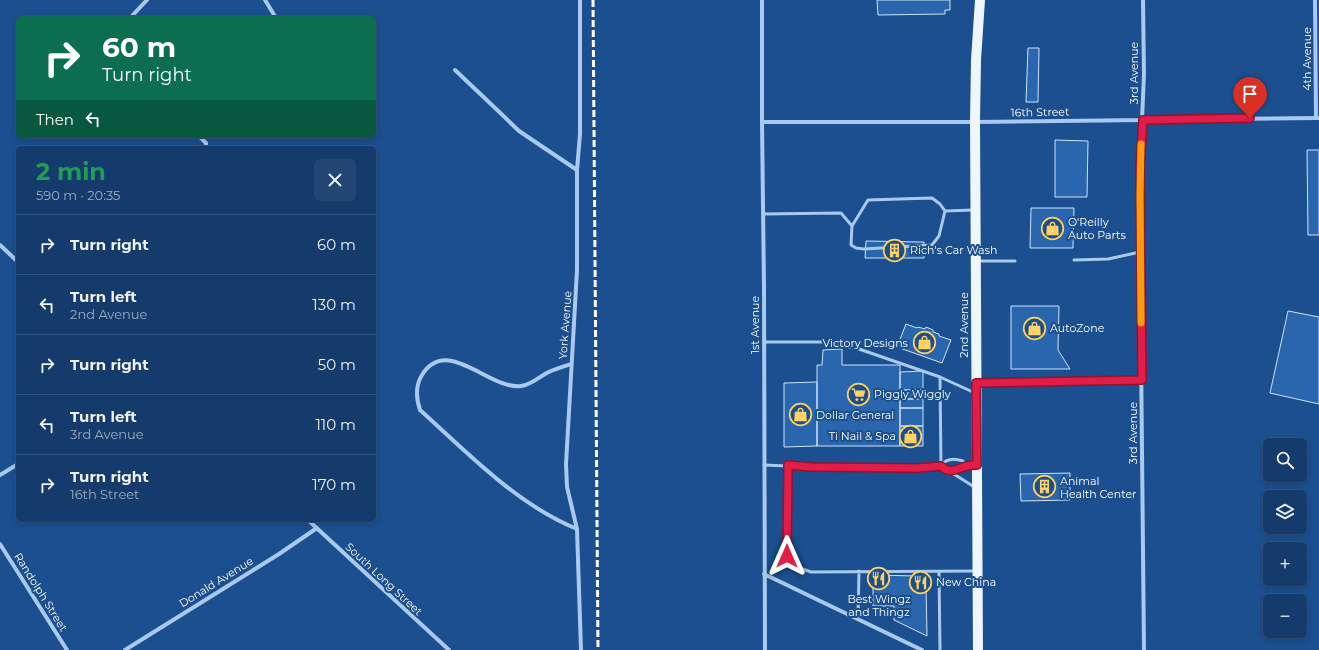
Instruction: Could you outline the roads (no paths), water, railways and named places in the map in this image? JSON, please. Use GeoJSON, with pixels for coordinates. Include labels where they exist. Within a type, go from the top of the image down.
{"type":"FeatureCollection","features":[{"type":"Feature","properties":{"kind":"main road","name":"2nd Avenue"},"geometry":{"type":"LineString","coordinates":[[978,650],[975,122],[976,60],[980,0]]}},
{"type":"Feature","properties":{"kind":"street"},"geometry":{"type":"LineString","coordinates":[[132,16],[147,0]]}},
{"type":"Feature","properties":{"kind":"street"},"geometry":{"type":"LineString","coordinates":[[265,0],[275,16]]}},
{"type":"Feature","properties":{"kind":"street","name":"York Avenue"},"geometry":{"type":"LineString","coordinates":[[580,0],[580,134],[577,170],[577,270],[566,464],[567,487],[577,529],[581,650]]}},
{"type":"Feature","properties":{"kind":"street","name":"1st Avenue"},"geometry":{"type":"LineString","coordinates":[[762,0],[765,650]]}},
{"type":"Feature","properties":{"kind":"street","name":"3rd Avenue"},"geometry":{"type":"LineString","coordinates":[[1143,0],[1143,120],[1140,166],[1140,252],[1144,650]]}},
{"type":"Feature","properties":{"kind":"street","name":"4th Avenue"},"geometry":{"type":"LineString","coordinates":[[1315,0],[1318,118]]}},
{"type":"Feature","properties":{"kind":"street"},"geometry":{"type":"LineString","coordinates":[[454,70],[494,106],[519,132],[577,170]]}},
{"type":"Feature","properties":{"kind":"street","name":"16th Street"},"geometry":{"type":"LineString","coordinates":[[762,122],[975,122],[1318,118]]}},
{"type":"Feature","properties":{"kind":"street"},"geometry":{"type":"LineString","coordinates":[[201,138],[206,143],[206,146]]}},
{"type":"Feature","properties":{"kind":"street"},"geometry":{"type":"LineString","coordinates":[[0,245],[16,260]]}},
{"type":"Feature","properties":{"kind":"street"},"geometry":{"type":"LineString","coordinates":[[571,364],[546,373],[536,380],[521,386],[505,384],[456,362],[444,360],[434,363],[425,370],[419,379],[416,400],[420,410],[500,481],[531,505],[559,522],[577,529]]}},
{"type":"Feature","properties":{"kind":"street"},"geometry":{"type":"LineString","coordinates":[[0,475],[16,465]]}},
{"type":"Feature","properties":{"kind":"street","name":"South Long Street"},"geometry":{"type":"LineString","coordinates":[[310,522],[449,650]]}},
{"type":"Feature","properties":{"kind":"street","name":"Donald Avenue"},"geometry":{"type":"LineString","coordinates":[[125,650],[279,554],[317,528]]}},
{"type":"Feature","properties":{"kind":"street","name":"Randolph Street"},"geometry":{"type":"LineString","coordinates":[[0,544],[67,650]]}},
{"type":"Feature","properties":{"kind":"street"},"geometry":{"type":"LineString","coordinates":[[764,574],[922,650]]}},
{"type":"Feature","properties":{"kind":"lane"},"geometry":{"type":"LineString","coordinates":[[932,198],[940,204],[945,211],[939,236],[932,245],[856,248],[851,245],[852,226],[868,200],[932,198]]}},
{"type":"Feature","properties":{"kind":"lane"},"geometry":{"type":"LineString","coordinates":[[945,211],[975,210]]}},
{"type":"Feature","properties":{"kind":"lane"},"geometry":{"type":"LineString","coordinates":[[763,214],[841,213],[852,226]]}},
{"type":"Feature","properties":{"kind":"lane"},"geometry":{"type":"LineString","coordinates":[[1074,260],[1108,259],[1140,252]]}},
{"type":"Feature","properties":{"kind":"lane"},"geometry":{"type":"LineString","coordinates":[[976,261],[1015,261]]}},
{"type":"Feature","properties":{"kind":"lane"},"geometry":{"type":"LineString","coordinates":[[764,342],[825,342],[859,349],[940,377],[977,393]]}},
{"type":"Feature","properties":{"kind":"lane"},"geometry":{"type":"LineString","coordinates":[[940,377],[941,466]]}},
{"type":"Feature","properties":{"kind":"lane"},"geometry":{"type":"LineString","coordinates":[[976,383],[1142,380]]}},
{"type":"Feature","properties":{"kind":"lane"},"geometry":{"type":"LineString","coordinates":[[941,466],[947,460],[963,461],[965,466]]}},
{"type":"Feature","properties":{"kind":"lane"},"geometry":{"type":"LineString","coordinates":[[764,465],[918,468],[941,466],[976,489]]}},
{"type":"Feature","properties":{"kind":"lane"},"geometry":{"type":"LineString","coordinates":[[788,465],[787,556],[789,564],[811,572],[978,571]]}},
{"type":"Feature","properties":{"kind":"lane"},"geometry":{"type":"LineString","coordinates":[[948,470],[959,470],[965,466],[977,465]]}},
{"type":"Feature","properties":{"kind":"lane"},"geometry":{"type":"LineString","coordinates":[[858,619],[859,571]]}},
{"type":"Feature","properties":{"kind":"lane"},"geometry":{"type":"LineString","coordinates":[[939,572],[940,650]]}},
{"type":"Feature","properties":{"kind":"railway"},"geometry":{"type":"LineString","coordinates":[[593,0],[598,650]]}},
{"type":"Feature","properties":{"kind":"place","name":"O'Reilly Auto Parts"},"geometry":{"type":"Point","coordinates":[1052,228]}},
{"type":"Feature","properties":{"kind":"place","name":"Rich's Car Wash"},"geometry":{"type":"Point","coordinates":[895,250]}},
{"type":"Feature","properties":{"kind":"place","name":"AutoZone"},"geometry":{"type":"Point","coordinates":[1035,328]}},
{"type":"Feature","properties":{"kind":"place","name":"Victory Designs"},"geometry":{"type":"Point","coordinates":[924,343]}},
{"type":"Feature","properties":{"kind":"place","name":"Piggly Wiggly"},"geometry":{"type":"Point","coordinates":[858,394]}},
{"type":"Feature","properties":{"kind":"place","name":"Dollar General"},"geometry":{"type":"Point","coordinates":[800,415]}},
{"type":"Feature","properties":{"kind":"place","name":"Ti Nail & Spa"},"geometry":{"type":"Point","coordinates":[911,436]}},
{"type":"Feature","properties":{"kind":"place","name":"Animal Health Center"},"geometry":{"type":"Point","coordinates":[1045,487]}},
{"type":"Feature","properties":{"kind":"place","name":"Best Wingz and Thingz"},"geometry":{"type":"Point","coordinates":[879,579]}},
{"type":"Feature","properties":{"kind":"place","name":"New China"},"geometry":{"type":"Point","coordinates":[920,582]}}]}
